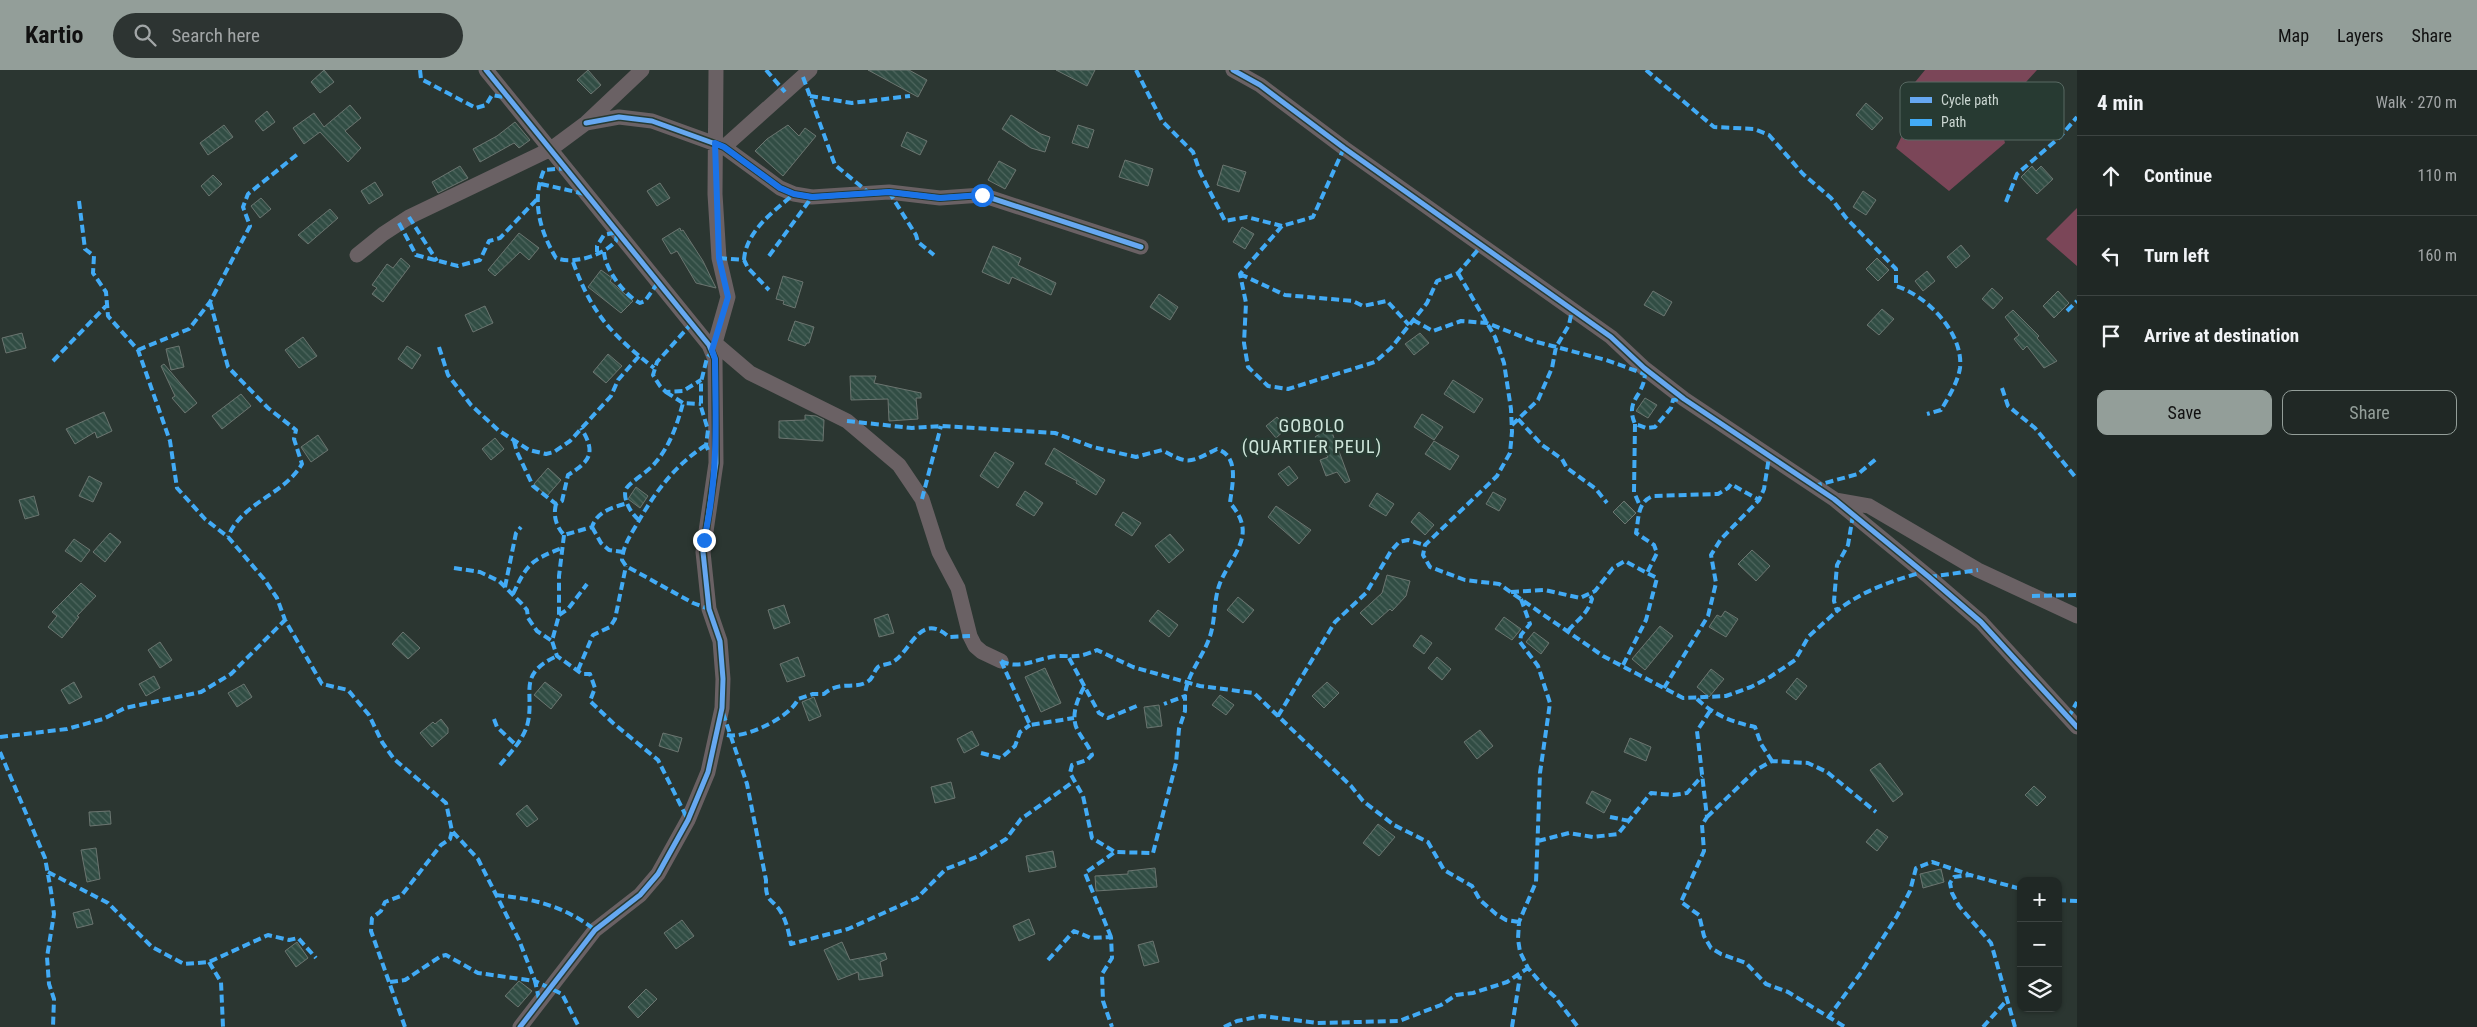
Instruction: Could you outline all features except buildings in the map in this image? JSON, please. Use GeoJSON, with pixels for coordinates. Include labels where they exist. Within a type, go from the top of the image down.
{"type":"FeatureCollection","features":[{"type":"Feature","properties":{"kind":"street"},"geometry":{"type":"LineString","coordinates":[[486,70],[714,347],[750,373],[847,421],[899,465],[922,499],[939,552],[958,588],[970,636],[975,646],[982,652],[1001,661]]}},
{"type":"Feature","properties":{"kind":"street"},"geometry":{"type":"LineString","coordinates":[[358,255],[383,234],[409,217],[551,148],[586,123],[642,70]]}},
{"type":"Feature","properties":{"kind":"street"},"geometry":{"type":"LineString","coordinates":[[520,1027],[594,930],[640,895],[658,874],[688,820],[708,772],[722,708],[723,679],[720,641],[708,609],[703,563],[704,540],[711,510],[716,463],[714,347],[728,297],[719,258],[720,145],[716,70]]}},
{"type":"Feature","properties":{"kind":"street"},"geometry":{"type":"LineString","coordinates":[[720,145],[810,70]]}},
{"type":"Feature","properties":{"kind":"street"},"geometry":{"type":"LineString","coordinates":[[1232,70],[1260,85],[1344,148],[1611,337],[1644,368],[1684,399],[1834,500],[1975,616],[2077,727]]}},
{"type":"Feature","properties":{"kind":"street"},"geometry":{"type":"LineString","coordinates":[[586,123],[619,117],[652,121],[720,145],[780,188],[794,194],[812,197],[889,192],[940,198],[982,195],[1141,246]]}},
{"type":"Feature","properties":{"kind":"street"},"geometry":{"type":"LineString","coordinates":[[1834,500],[1869,506],[1978,570],[2077,616]]}},
{"type":"Feature","properties":{"kind":"shaded area"},"geometry":{"type":"Polygon","coordinates":[[[1925,70],[2037,70],[2026,82],[1915,82],[1925,70]]]}},
{"type":"Feature","properties":{"kind":"shaded area"},"geometry":{"type":"Polygon","coordinates":[[[1900,140],[2004,140],[2005,143],[1949,191],[1896,148],[1900,140]]]}},
{"type":"Feature","properties":{"kind":"shaded area"},"geometry":{"type":"Polygon","coordinates":[[[2077,208],[2077,266],[2046,239],[2077,208]]]}},
{"type":"Feature","properties":{"kind":"marked path"},"geometry":{"type":"LineString","coordinates":[[420,70],[421,79],[476,108],[486,105],[492,95],[509,98]]}},
{"type":"Feature","properties":{"kind":"marked path"},"geometry":{"type":"LineString","coordinates":[[766,70],[785,92]]}},
{"type":"Feature","properties":{"kind":"marked path"},"geometry":{"type":"LineString","coordinates":[[1136,70],[1162,121],[1193,152],[1200,172],[1225,221],[1247,217],[1282,226]]}},
{"type":"Feature","properties":{"kind":"marked path"},"geometry":{"type":"LineString","coordinates":[[1646,70],[1714,127],[1754,129],[1769,135],[1803,174],[1831,198],[1847,219],[1896,269],[1896,286],[1919,298],[1941,317],[1956,342],[1960,355],[1960,368],[1955,384],[1941,410],[1927,414]]}},
{"type":"Feature","properties":{"kind":"marked path"},"geometry":{"type":"LineString","coordinates":[[803,77],[835,165],[868,192]]}},
{"type":"Feature","properties":{"kind":"marked path"},"geometry":{"type":"LineString","coordinates":[[810,96],[852,103],[910,96]]}},
{"type":"Feature","properties":{"kind":"marked path"},"geometry":{"type":"LineString","coordinates":[[2064,132],[2077,117]]}},
{"type":"Feature","properties":{"kind":"marked path"},"geometry":{"type":"LineString","coordinates":[[2006,202],[2017,174],[2057,140]]}},
{"type":"Feature","properties":{"kind":"marked path"},"geometry":{"type":"LineString","coordinates":[[1344,148],[1313,217],[1282,226],[1240,274],[1246,303],[1244,343],[1248,367],[1268,386],[1288,389],[1375,362],[1391,348],[1427,303],[1437,281],[1458,273],[1483,244]]}},
{"type":"Feature","properties":{"kind":"marked path"},"geometry":{"type":"LineString","coordinates":[[138,350],[189,329],[210,302],[250,226],[243,207],[248,194],[299,153]]}},
{"type":"Feature","properties":{"kind":"marked path"},"geometry":{"type":"LineString","coordinates":[[567,168],[544,170],[538,193],[539,216],[542,226],[556,258],[563,260],[580,259],[604,251],[616,241],[617,232],[604,235],[597,246],[597,252]]}},
{"type":"Feature","properties":{"kind":"marked path"},"geometry":{"type":"LineString","coordinates":[[541,184],[585,194]]}},
{"type":"Feature","properties":{"kind":"marked path"},"geometry":{"type":"LineString","coordinates":[[889,192],[916,235],[918,242],[934,255]]}},
{"type":"Feature","properties":{"kind":"marked path"},"geometry":{"type":"LineString","coordinates":[[744,260],[746,250],[755,231],[769,215],[794,194]]}},
{"type":"Feature","properties":{"kind":"marked path"},"geometry":{"type":"LineString","coordinates":[[399,223],[416,255],[458,266],[480,260],[489,241],[500,238],[539,197]]}},
{"type":"Feature","properties":{"kind":"marked path"},"geometry":{"type":"LineString","coordinates":[[769,256],[812,197]]}},
{"type":"Feature","properties":{"kind":"marked path"},"geometry":{"type":"LineString","coordinates":[[79,201],[85,249],[94,256],[93,273],[106,292],[108,316],[138,350],[170,441],[177,488],[205,519],[228,537],[264,579],[277,598],[285,620],[322,684],[348,690],[369,715],[382,742],[394,759],[446,803],[452,831],[478,859],[519,940],[535,981],[562,994],[579,1027]]}},
{"type":"Feature","properties":{"kind":"marked path"},"geometry":{"type":"LineString","coordinates":[[409,217],[437,261]]}},
{"type":"Feature","properties":{"kind":"marked path"},"geometry":{"type":"LineString","coordinates":[[604,252],[605,259],[616,281],[640,303],[645,301],[657,284]]}},
{"type":"Feature","properties":{"kind":"marked path"},"geometry":{"type":"LineString","coordinates":[[719,258],[744,260],[748,268],[769,290]]}},
{"type":"Feature","properties":{"kind":"marked path"},"geometry":{"type":"LineString","coordinates":[[573,262],[588,296],[604,322],[654,368]]}},
{"type":"Feature","properties":{"kind":"marked path"},"geometry":{"type":"LineString","coordinates":[[1458,273],[1495,337],[1504,363],[1511,409],[1512,432],[1510,453],[1497,476],[1425,545],[1423,555],[1430,567],[1465,580],[1499,584],[1603,656],[1683,698],[1726,696],[1751,687],[1770,677],[1795,660],[1809,636],[1837,611]]}},
{"type":"Feature","properties":{"kind":"marked path"},"geometry":{"type":"LineString","coordinates":[[1240,274],[1285,295],[1353,301],[1363,306],[1387,301],[1409,325]]}},
{"type":"Feature","properties":{"kind":"marked path"},"geometry":{"type":"LineString","coordinates":[[2067,311],[2077,301]]}},
{"type":"Feature","properties":{"kind":"marked path"},"geometry":{"type":"LineString","coordinates":[[210,302],[228,367],[268,408],[296,430],[294,439],[302,464],[285,484],[243,515],[234,525],[228,537]]}},
{"type":"Feature","properties":{"kind":"marked path"},"geometry":{"type":"LineString","coordinates":[[53,361],[108,304]]}},
{"type":"Feature","properties":{"kind":"marked path"},"geometry":{"type":"LineString","coordinates":[[1512,425],[1538,400],[1552,368],[1556,347],[1569,325],[1572,310]]}},
{"type":"Feature","properties":{"kind":"marked path"},"geometry":{"type":"LineString","coordinates":[[1413,320],[1433,331],[1461,321],[1487,323],[1533,341],[1606,360],[1645,374]]}},
{"type":"Feature","properties":{"kind":"marked path"},"geometry":{"type":"LineString","coordinates":[[692,323],[657,362],[653,375],[666,392],[683,391],[701,380]]}},
{"type":"Feature","properties":{"kind":"marked path"},"geometry":{"type":"LineString","coordinates":[[439,347],[448,375],[471,405],[498,430],[529,450],[546,454],[554,452],[570,441],[611,396],[618,380],[639,356]]}},
{"type":"Feature","properties":{"kind":"marked path"},"geometry":{"type":"LineString","coordinates":[[708,450],[706,445],[708,430],[701,407],[701,382],[707,358],[713,350]]}},
{"type":"Feature","properties":{"kind":"marked path"},"geometry":{"type":"LineString","coordinates":[[1645,370],[1642,386],[1632,408],[1635,424],[1646,428],[1655,427],[1671,408],[1673,400],[1684,399]]}},
{"type":"Feature","properties":{"kind":"marked path"},"geometry":{"type":"LineString","coordinates":[[2002,388],[2008,406],[2035,428],[2077,479]]}},
{"type":"Feature","properties":{"kind":"marked path"},"geometry":{"type":"LineString","coordinates":[[666,392],[683,403],[701,404]]}},
{"type":"Feature","properties":{"kind":"marked path"},"geometry":{"type":"LineString","coordinates":[[639,520],[628,506],[625,497],[626,489],[652,466],[665,450],[683,403]]}},
{"type":"Feature","properties":{"kind":"marked path"},"geometry":{"type":"LineString","coordinates":[[1518,419],[1542,445],[1562,459],[1567,468],[1596,489],[1607,503]]}},
{"type":"Feature","properties":{"kind":"marked path"},"geometry":{"type":"LineString","coordinates":[[847,421],[912,428],[941,426],[1055,433],[1093,447],[1136,457],[1162,450],[1184,460],[1194,459],[1217,449],[1224,453],[1232,464],[1233,472],[1230,503],[1238,514],[1243,534],[1236,553],[1220,583],[1211,632],[1188,681],[1185,696]]}},
{"type":"Feature","properties":{"kind":"marked path"},"geometry":{"type":"LineString","coordinates":[[1635,424],[1634,492],[1640,506]]}},
{"type":"Feature","properties":{"kind":"marked path"},"geometry":{"type":"LineString","coordinates":[[922,499],[941,426]]}},
{"type":"Feature","properties":{"kind":"marked path"},"geometry":{"type":"LineString","coordinates":[[514,441],[517,452],[533,486],[556,504],[562,501],[568,475],[582,465],[589,455],[589,444],[581,428]]}},
{"type":"Feature","properties":{"kind":"marked path"},"geometry":{"type":"LineString","coordinates":[[706,445],[675,470],[659,490],[629,537],[622,560],[626,566],[693,603],[709,609]]}},
{"type":"Feature","properties":{"kind":"marked path"},"geometry":{"type":"LineString","coordinates":[[1664,688],[1708,616],[1716,583],[1711,555],[1721,539],[1759,500],[1764,489],[1769,457]]}},
{"type":"Feature","properties":{"kind":"marked path"},"geometry":{"type":"LineString","coordinates":[[1814,486],[1858,474],[1876,459]]}},
{"type":"Feature","properties":{"kind":"marked path"},"geometry":{"type":"LineString","coordinates":[[1511,592],[1545,590],[1580,598],[1595,591],[1613,568],[1625,561],[1647,573],[1657,553],[1654,545],[1636,533],[1641,506],[1653,496],[1718,494],[1731,484],[1759,500]]}},
{"type":"Feature","properties":{"kind":"marked path"},"geometry":{"type":"LineString","coordinates":[[556,504],[556,521],[564,535],[592,527],[602,513],[628,503]]}},
{"type":"Feature","properties":{"kind":"marked path"},"geometry":{"type":"LineString","coordinates":[[1853,515],[1848,545],[1837,565],[1834,601],[1837,611],[1867,592],[1923,572]]}},
{"type":"Feature","properties":{"kind":"marked path"},"geometry":{"type":"LineString","coordinates":[[505,587],[516,533],[521,527]]}},
{"type":"Feature","properties":{"kind":"marked path"},"geometry":{"type":"LineString","coordinates":[[592,527],[601,543],[609,550],[623,552]]}},
{"type":"Feature","properties":{"kind":"marked path"},"geometry":{"type":"LineString","coordinates":[[564,535],[559,576],[559,615],[552,641],[557,656],[582,674],[590,674],[595,688],[590,701],[613,723],[658,760],[688,820]]}},
{"type":"Feature","properties":{"kind":"marked path"},"geometry":{"type":"LineString","coordinates":[[1278,716],[1335,622],[1366,593],[1391,551],[1399,542],[1408,540],[1425,545]]}},
{"type":"Feature","properties":{"kind":"marked path"},"geometry":{"type":"LineString","coordinates":[[513,594],[526,569],[531,564],[543,556],[562,548]]}},
{"type":"Feature","properties":{"kind":"marked path"},"geometry":{"type":"LineString","coordinates":[[578,670],[593,635],[610,627],[615,619],[626,566]]}},
{"type":"Feature","properties":{"kind":"marked path"},"geometry":{"type":"LineString","coordinates":[[454,568],[480,572],[499,581],[527,610],[528,618],[537,631],[552,641]]}},
{"type":"Feature","properties":{"kind":"marked path"},"geometry":{"type":"LineString","coordinates":[[1929,577],[1978,570]]}},
{"type":"Feature","properties":{"kind":"marked path"},"geometry":{"type":"LineString","coordinates":[[1623,665],[1646,620],[1657,578],[1647,573]]}},
{"type":"Feature","properties":{"kind":"marked path"},"geometry":{"type":"LineString","coordinates":[[559,615],[568,609],[587,584]]}},
{"type":"Feature","properties":{"kind":"marked path"},"geometry":{"type":"LineString","coordinates":[[1568,631],[1588,609],[1592,599],[1589,594]]}},
{"type":"Feature","properties":{"kind":"marked path"},"geometry":{"type":"LineString","coordinates":[[2032,596],[2077,595]]}},
{"type":"Feature","properties":{"kind":"marked path"},"geometry":{"type":"LineString","coordinates":[[1521,599],[1530,624],[1521,635],[1520,642],[1538,666],[1550,703],[1540,773],[1536,882],[1519,922],[1518,939],[1520,952],[1528,968],[1555,997],[1578,1027]]}},
{"type":"Feature","properties":{"kind":"marked path"},"geometry":{"type":"LineString","coordinates":[[0,737],[67,729],[103,719],[125,708],[201,692],[231,674],[285,620]]}},
{"type":"Feature","properties":{"kind":"marked path"},"geometry":{"type":"LineString","coordinates":[[727,735],[745,734],[767,725],[786,713],[794,706],[798,699],[813,694],[824,694],[836,687],[867,682],[878,667],[893,662],[917,635],[924,630],[931,628],[939,630],[949,637],[970,636]]}},
{"type":"Feature","properties":{"kind":"marked path"},"geometry":{"type":"LineString","coordinates":[[1001,661],[1016,665],[1051,657],[1082,655],[1097,650],[1133,667],[1200,686],[1254,693],[1351,786],[1363,801],[1394,825],[1428,842],[1444,870],[1472,886],[1480,900],[1496,914],[1506,920],[1519,922]]}},
{"type":"Feature","properties":{"kind":"marked path"},"geometry":{"type":"LineString","coordinates":[[500,765],[519,742],[527,726],[531,678],[544,663],[557,656]]}},
{"type":"Feature","properties":{"kind":"marked path"},"geometry":{"type":"LineString","coordinates":[[1069,658],[1099,713],[1108,718],[1139,705]]}},
{"type":"Feature","properties":{"kind":"marked path"},"geometry":{"type":"LineString","coordinates":[[1001,661],[1030,725],[1074,718]]}},
{"type":"Feature","properties":{"kind":"marked path"},"geometry":{"type":"LineString","coordinates":[[1084,687],[1077,703],[1075,720],[1078,731],[1092,755],[1087,760],[1072,765],[1070,773],[1083,796],[1092,838],[1115,852],[1153,853],[1176,763],[1179,729],[1185,711],[1185,696],[1164,704]]}},
{"type":"Feature","properties":{"kind":"marked path"},"geometry":{"type":"LineString","coordinates":[[1697,699],[1724,717],[1755,727],[1761,744],[1772,761]]}},
{"type":"Feature","properties":{"kind":"marked path"},"geometry":{"type":"LineString","coordinates":[[2068,718],[2077,702]]}},
{"type":"Feature","properties":{"kind":"marked path"},"geometry":{"type":"LineString","coordinates":[[1710,711],[1697,731],[1707,817],[1702,825],[1704,851],[1681,902],[1699,915],[1704,936],[1711,948],[1721,954],[1746,963],[1766,984],[1788,992],[1845,1027]]}},
{"type":"Feature","properties":{"kind":"marked path"},"geometry":{"type":"LineString","coordinates":[[723,713],[747,784],[768,897],[784,917],[791,944],[848,929],[917,898],[946,869],[979,856],[1006,839],[1021,819],[1073,782]]}},
{"type":"Feature","properties":{"kind":"marked path"},"geometry":{"type":"LineString","coordinates":[[494,719],[497,727],[516,745]]}},
{"type":"Feature","properties":{"kind":"marked path"},"geometry":{"type":"LineString","coordinates":[[981,753],[1001,758],[1015,746],[1020,732],[1030,725]]}},
{"type":"Feature","properties":{"kind":"marked path"},"geometry":{"type":"LineString","coordinates":[[0,752],[45,858],[54,914],[47,957],[49,984],[54,999],[53,1027]]}},
{"type":"Feature","properties":{"kind":"marked path"},"geometry":{"type":"LineString","coordinates":[[1707,817],[1756,770],[1772,761],[1808,763],[1827,772],[1876,812]]}},
{"type":"Feature","properties":{"kind":"marked path"},"geometry":{"type":"LineString","coordinates":[[1538,841],[1569,833],[1593,837],[1618,834],[1651,793],[1673,795],[1687,793],[1702,776]]}},
{"type":"Feature","properties":{"kind":"marked path"},"geometry":{"type":"LineString","coordinates":[[1610,817],[1630,821]]}},
{"type":"Feature","properties":{"kind":"marked path"},"geometry":{"type":"LineString","coordinates":[[405,1027],[371,931],[372,918],[381,911],[385,902],[401,896],[441,845],[450,839],[452,831]]}},
{"type":"Feature","properties":{"kind":"marked path"},"geometry":{"type":"LineString","coordinates":[[1111,937],[1085,873],[1115,852]]}},
{"type":"Feature","properties":{"kind":"marked path"},"geometry":{"type":"LineString","coordinates":[[1828,1018],[1860,974],[1897,916],[1910,891],[1916,868],[1932,862],[1968,874]]}},
{"type":"Feature","properties":{"kind":"marked path"},"geometry":{"type":"LineString","coordinates":[[48,872],[108,903],[152,947],[184,964],[209,962],[268,935],[289,940],[298,938],[316,958]]}},
{"type":"Feature","properties":{"kind":"marked path"},"geometry":{"type":"LineString","coordinates":[[2015,1027],[1991,943],[1959,906],[1952,893],[1950,883],[1954,877],[1970,875],[2017,888]]}},
{"type":"Feature","properties":{"kind":"marked path"},"geometry":{"type":"LineString","coordinates":[[496,895],[524,899],[560,909],[595,930]]}},
{"type":"Feature","properties":{"kind":"marked path"},"geometry":{"type":"LineString","coordinates":[[2062,900],[2077,901]]}},
{"type":"Feature","properties":{"kind":"marked path"},"geometry":{"type":"LineString","coordinates":[[1048,960],[1074,931],[1091,938],[1111,937],[1112,958],[1102,974],[1103,1001],[1112,1027]]}},
{"type":"Feature","properties":{"kind":"marked path"},"geometry":{"type":"LineString","coordinates":[[390,982],[405,980],[441,956],[446,955],[478,973],[535,981],[539,999]]}},
{"type":"Feature","properties":{"kind":"marked path"},"geometry":{"type":"LineString","coordinates":[[209,962],[221,982],[223,1027]]}},
{"type":"Feature","properties":{"kind":"marked path"},"geometry":{"type":"LineString","coordinates":[[1224,1027],[1237,1021],[1262,1016],[1317,1023],[1399,1021],[1441,1005],[1456,995],[1473,993],[1507,982],[1528,968]]}},
{"type":"Feature","properties":{"kind":"marked path"},"geometry":{"type":"LineString","coordinates":[[1512,1027],[1520,976]]}},
{"type":"Feature","properties":{"kind":"marked path"},"geometry":{"type":"LineString","coordinates":[[1983,1027],[2007,1000]]}},
{"type":"Feature","properties":{"kind":"cycle path"},"geometry":{"type":"LineString","coordinates":[[486,70],[709,345],[715,359],[716,463],[703,552],[709,609],[720,641],[723,679],[722,708],[708,772],[688,820],[658,874],[640,895],[595,930],[520,1027]]}},
{"type":"Feature","properties":{"kind":"cycle path"},"geometry":{"type":"LineString","coordinates":[[1233,70],[1260,85],[1344,148],[1611,337],[1644,368],[1684,399],[1834,499],[1981,622],[2077,727]]}},
{"type":"Feature","properties":{"kind":"cycle path"},"geometry":{"type":"LineString","coordinates":[[586,123],[619,117],[652,121],[724,147],[780,188],[794,194],[812,197],[889,192],[940,198],[982,195],[1141,247]]}},
{"type":"Feature","properties":{"kind":"district","name":"GOBOLO (QUARTIER PEUL)"},"geometry":{"type":"Point","coordinates":[1312,435]}},
{"type":"Feature","properties":{"kind":"route"},"geometry":{"type":"LineString","coordinates":[[704,540],[711,510],[716,463],[715,359],[712,350],[716,344],[728,297],[719,258],[714,172],[715,143],[724,147],[780,188],[794,194],[812,197],[889,192],[932,198],[973,194],[982,195]]}}]}
